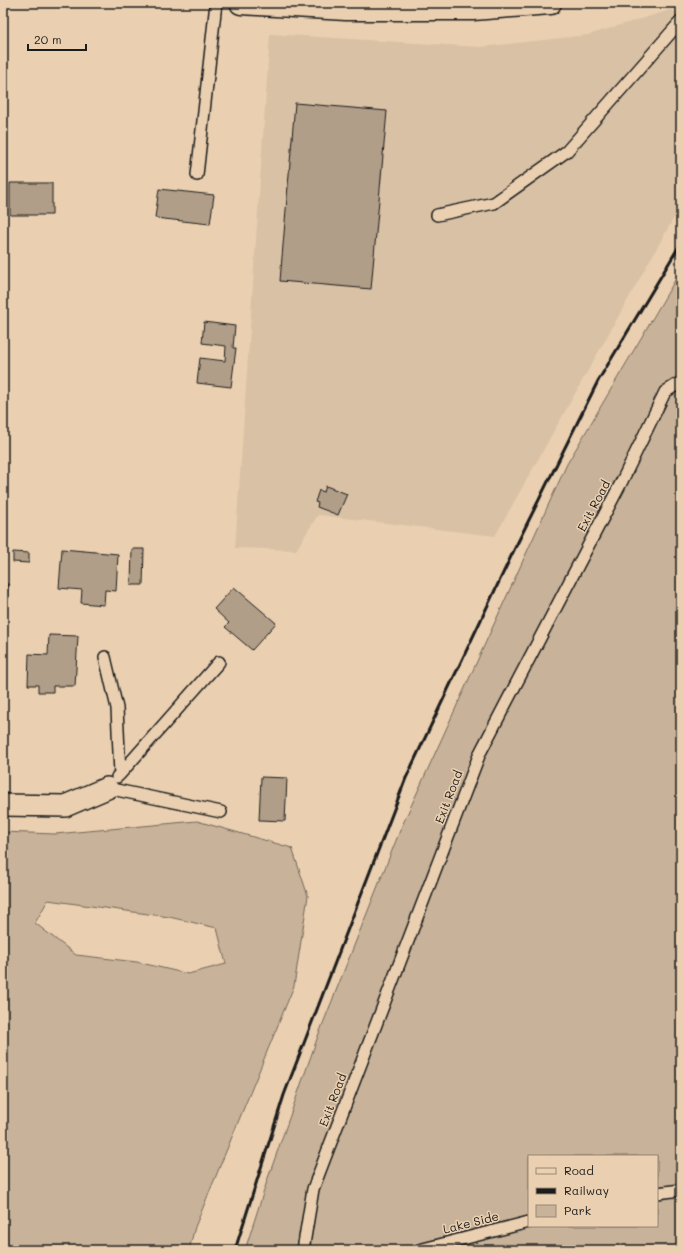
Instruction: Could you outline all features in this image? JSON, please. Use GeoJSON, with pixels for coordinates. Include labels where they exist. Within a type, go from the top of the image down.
{"type":"FeatureCollection","features":[{"type":"Feature","properties":{"kind":"street"},"geometry":{"type":"LineString","coordinates":[[240,3],[354,9],[473,9],[550,3]]}},
{"type":"Feature","properties":{"kind":"street"},"geometry":{"type":"LineString","coordinates":[[3,804],[64,806],[114,781]]}},
{"type":"Feature","properties":{"kind":"lane"},"geometry":{"type":"LineString","coordinates":[[197,175],[216,3]]}},
{"type":"Feature","properties":{"kind":"lane"},"geometry":{"type":"LineString","coordinates":[[437,216],[494,203],[567,151],[681,21]]}},
{"type":"Feature","properties":{"kind":"lane","name":"Exit Road"},"geometry":{"type":"LineString","coordinates":[[303,1250],[313,1189],[480,753],[621,483],[665,392],[681,382]]}},
{"type":"Feature","properties":{"kind":"lane"},"geometry":{"type":"LineString","coordinates":[[105,657],[117,708],[114,781]]}},
{"type":"Feature","properties":{"kind":"lane"},"geometry":{"type":"LineString","coordinates":[[114,781],[219,662]]}},
{"type":"Feature","properties":{"kind":"lane"},"geometry":{"type":"LineString","coordinates":[[114,781],[221,812]]}},
{"type":"Feature","properties":{"kind":"lane"},"geometry":{"type":"LineString","coordinates":[[658,1193],[681,1190]]}},
{"type":"Feature","properties":{"kind":"lane","name":"Lake Side"},"geometry":{"type":"LineString","coordinates":[[419,1250],[528,1222]]}},
{"type":"Feature","properties":{"kind":"shaded area"},"geometry":{"type":"Polygon","coordinates":[[[670,10],[681,13],[681,205],[495,536],[318,515],[296,550],[235,548],[270,34],[481,47],[588,35],[670,10]]]}},
{"type":"Feature","properties":{"kind":"green space"},"geometry":{"type":"Polygon","coordinates":[[[681,270],[681,358],[677,364],[681,365],[681,1250],[245,1250],[268,1178],[318,1036],[401,828],[567,464],[681,270]]]}},
{"type":"Feature","properties":{"kind":"green space"},"geometry":{"type":"Polygon","coordinates":[[[197,821],[292,848],[308,896],[294,986],[195,1227],[189,1250],[3,1250],[3,832],[55,834],[197,821]],[[48,900],[35,923],[76,955],[137,962],[188,974],[226,964],[217,928],[169,917],[48,900]]]}},
{"type":"Feature","properties":{"kind":"building"},"geometry":{"type":"Polygon","coordinates":[[[295,103],[387,111],[371,289],[280,281],[295,103]]]}},
{"type":"Feature","properties":{"kind":"building"},"geometry":{"type":"Polygon","coordinates":[[[10,183],[52,183],[52,215],[10,215],[10,183]]]}},
{"type":"Feature","properties":{"kind":"building"},"geometry":{"type":"Polygon","coordinates":[[[159,189],[214,195],[210,224],[155,218],[159,189]]]}},
{"type":"Feature","properties":{"kind":"building"},"geometry":{"type":"Polygon","coordinates":[[[204,322],[235,326],[233,348],[236,348],[231,387],[197,383],[200,358],[225,361],[226,346],[202,343],[204,322]]]}},
{"type":"Feature","properties":{"kind":"building"},"geometry":{"type":"Polygon","coordinates":[[[326,486],[347,494],[338,515],[317,507],[318,503],[315,502],[319,490],[324,492],[326,486]]]}},
{"type":"Feature","properties":{"kind":"building"},"geometry":{"type":"Polygon","coordinates":[[[62,549],[118,554],[116,591],[105,590],[104,605],[81,603],[82,590],[59,588],[62,549]]]}},
{"type":"Feature","properties":{"kind":"building"},"geometry":{"type":"Polygon","coordinates":[[[132,549],[144,549],[143,585],[131,585],[132,549]]]}},
{"type":"Feature","properties":{"kind":"building"},"geometry":{"type":"Polygon","coordinates":[[[13,552],[29,553],[29,563],[13,562],[13,552]]]}},
{"type":"Feature","properties":{"kind":"building"},"geometry":{"type":"Polygon","coordinates":[[[3,583],[8,584],[7,601],[3,600],[3,583]]]}},
{"type":"Feature","properties":{"kind":"building"},"geometry":{"type":"Polygon","coordinates":[[[234,587],[276,623],[252,650],[225,627],[229,623],[214,609],[234,587]]]}},
{"type":"Feature","properties":{"kind":"building"},"geometry":{"type":"Polygon","coordinates":[[[49,635],[78,636],[75,686],[53,686],[53,692],[38,692],[38,685],[28,685],[29,654],[48,655],[49,635]]]}},
{"type":"Feature","properties":{"kind":"building"},"geometry":{"type":"Polygon","coordinates":[[[261,777],[287,778],[285,821],[259,820],[261,777]]]}},
{"type":"Feature","properties":{"kind":"railway"},"geometry":{"type":"LineString","coordinates":[[235,1250],[284,1095],[406,778],[515,548],[598,381],[681,243]]}}]}
